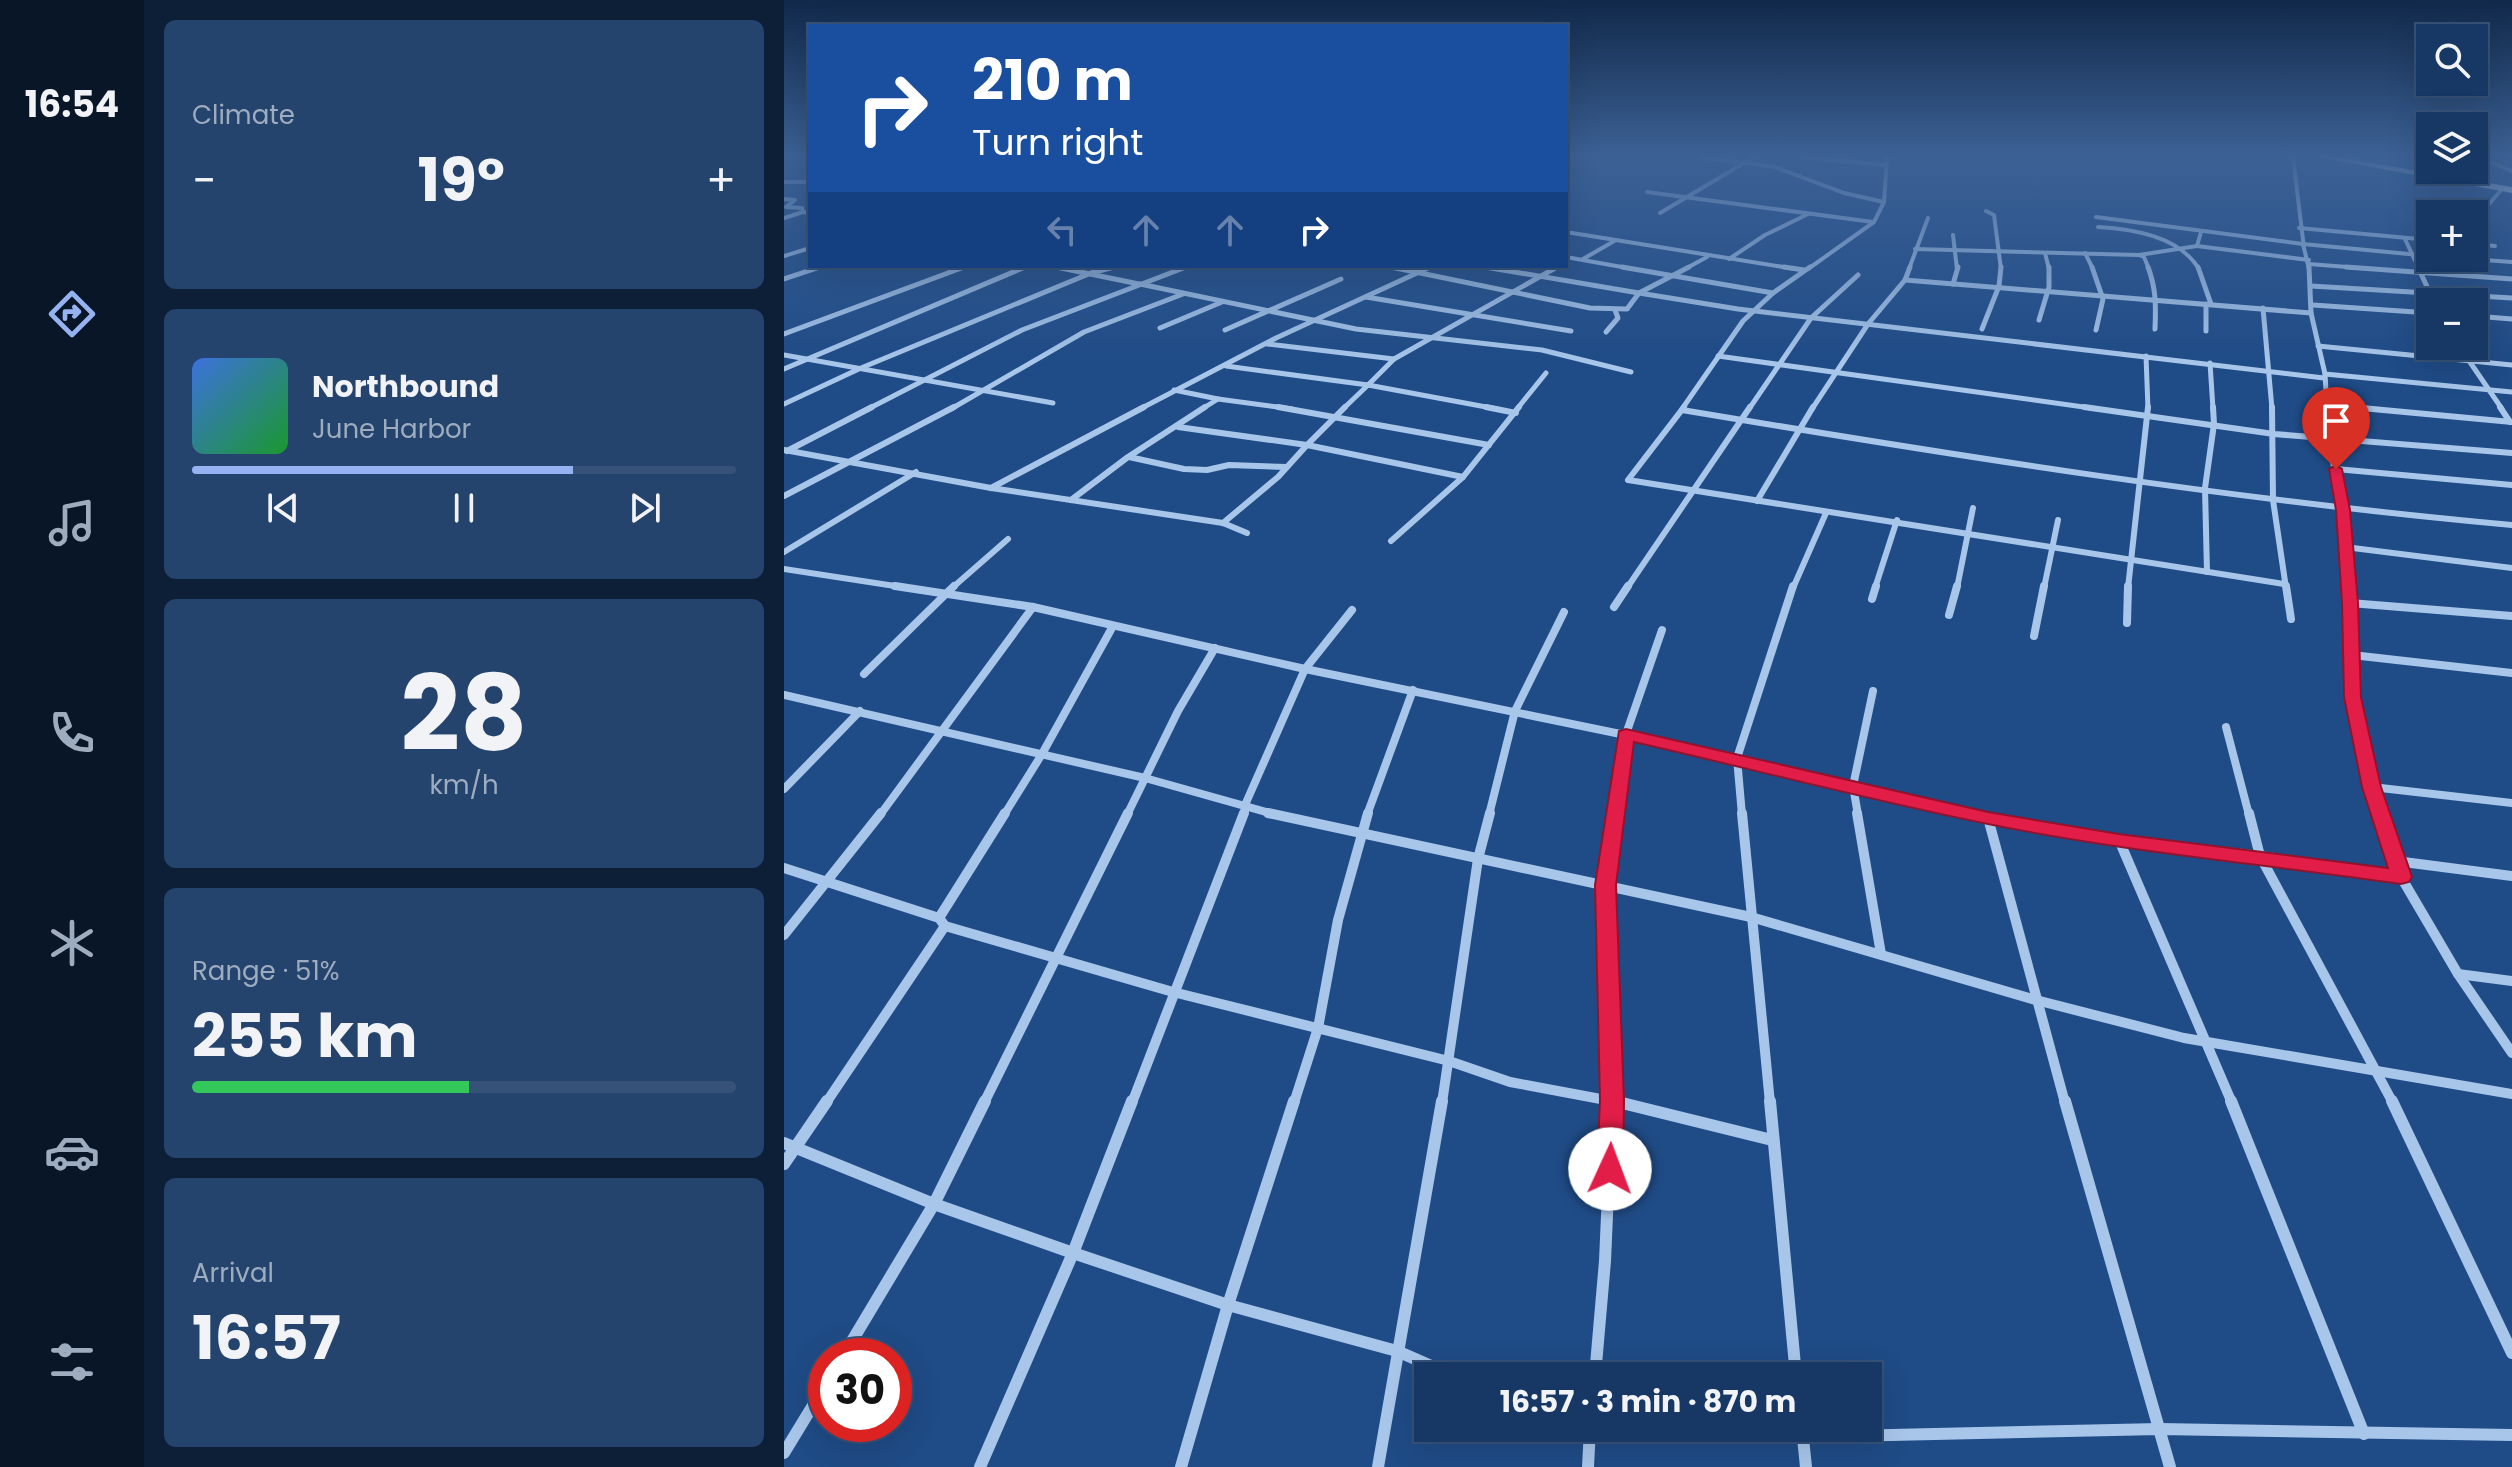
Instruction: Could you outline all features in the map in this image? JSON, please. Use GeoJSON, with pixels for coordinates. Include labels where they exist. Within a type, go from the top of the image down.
{"type":"FeatureCollection","features":[{"type":"Feature","properties":{"kind":"street"},"geometry":{"type":"LineString","coordinates":[[1728,259],[1785,225]]}},
{"type":"Feature","properties":{"kind":"street"},"geometry":{"type":"LineString","coordinates":[[1869,225],[1773,293],[1754,310],[1628,480],[2284,584]]}},
{"type":"Feature","properties":{"kind":"street"},"geometry":{"type":"LineString","coordinates":[[1757,501],[1833,374],[1868,324],[1905,280],[1925,225]]}},
{"type":"Feature","properties":{"kind":"street"},"geometry":{"type":"LineString","coordinates":[[1982,329],[2001,278],[2000,252],[1994,241],[1994,225]]}},
{"type":"Feature","properties":{"kind":"street"},"geometry":{"type":"LineString","coordinates":[[2155,225],[2416,255]]}},
{"type":"Feature","properties":{"kind":"street"},"geometry":{"type":"LineString","coordinates":[[2302,225],[2313,305],[2311,313],[2324,376],[2328,438],[2343,510],[2350,603],[2352,697],[2372,787],[2401,877],[2458,974],[2512,1053]]}},
{"type":"Feature","properties":{"kind":"street"},"geometry":{"type":"LineString","coordinates":[[2098,227],[2148,235],[2191,257],[2207,283],[2209,304],[2206,331]]}},
{"type":"Feature","properties":{"kind":"street"},"geometry":{"type":"LineString","coordinates":[[2299,228],[2416,239]]}},
{"type":"Feature","properties":{"kind":"street"},"geometry":{"type":"LineString","coordinates":[[1568,232],[1805,270]]}},
{"type":"Feature","properties":{"kind":"street"},"geometry":{"type":"LineString","coordinates":[[2197,246],[2201,232]]}},
{"type":"Feature","properties":{"kind":"street"},"geometry":{"type":"LineString","coordinates":[[1953,235],[1958,266],[1953,284]]}},
{"type":"Feature","properties":{"kind":"street"},"geometry":{"type":"LineString","coordinates":[[2405,239],[2425,288]]}},
{"type":"Feature","properties":{"kind":"street"},"geometry":{"type":"LineString","coordinates":[[1582,259],[1616,240]]}},
{"type":"Feature","properties":{"kind":"street"},"geometry":{"type":"LineString","coordinates":[[2303,244],[2307,262]]}},
{"type":"Feature","properties":{"kind":"street"},"geometry":{"type":"LineString","coordinates":[[2488,245],[2495,246]]}},
{"type":"Feature","properties":{"kind":"street"},"geometry":{"type":"LineString","coordinates":[[1915,249],[2139,255],[2197,246],[2307,262],[2512,279]]}},
{"type":"Feature","properties":{"kind":"street"},"geometry":{"type":"LineString","coordinates":[[784,256],[808,249]]}},
{"type":"Feature","properties":{"kind":"street"},"geometry":{"type":"LineString","coordinates":[[2039,320],[2050,292],[2052,272],[2045,253]]}},
{"type":"Feature","properties":{"kind":"street"},"geometry":{"type":"LineString","coordinates":[[2085,253],[2105,289],[2102,317],[2096,330]]}},
{"type":"Feature","properties":{"kind":"street"},"geometry":{"type":"LineString","coordinates":[[2139,255],[2144,257],[2157,300],[2155,329]]}},
{"type":"Feature","properties":{"kind":"street"},"geometry":{"type":"LineString","coordinates":[[1396,268],[1507,293],[1615,310],[1627,309],[1639,293],[1707,256]]}},
{"type":"Feature","properties":{"kind":"street"},"geometry":{"type":"LineString","coordinates":[[1568,259],[1773,293]]}},
{"type":"Feature","properties":{"kind":"street"},"geometry":{"type":"LineString","coordinates":[[2488,260],[2512,262]]}},
{"type":"Feature","properties":{"kind":"street"},"geometry":{"type":"LineString","coordinates":[[784,279],[816,268]]}},
{"type":"Feature","properties":{"kind":"street"},"geometry":{"type":"LineString","coordinates":[[784,334],[961,268]]}},
{"type":"Feature","properties":{"kind":"street"},"geometry":{"type":"LineString","coordinates":[[784,369],[1022,268]]}},
{"type":"Feature","properties":{"kind":"street"},"geometry":{"type":"LineString","coordinates":[[1063,268],[1316,322],[1542,350],[1631,372]]}},
{"type":"Feature","properties":{"kind":"street"},"geometry":{"type":"LineString","coordinates":[[784,404],[861,368],[1110,268]]}},
{"type":"Feature","properties":{"kind":"street"},"geometry":{"type":"LineString","coordinates":[[785,450],[1022,330],[1183,268]]}},
{"type":"Feature","properties":{"kind":"street"},"geometry":{"type":"LineString","coordinates":[[991,488],[1266,343],[1427,268]]}},
{"type":"Feature","properties":{"kind":"street"},"geometry":{"type":"LineString","coordinates":[[1494,268],[1811,318],[2270,372],[2512,392]]}},
{"type":"Feature","properties":{"kind":"street"},"geometry":{"type":"LineString","coordinates":[[1223,523],[1246,507],[1394,359],[1472,312],[1555,268]]}},
{"type":"Feature","properties":{"kind":"street"},"geometry":{"type":"LineString","coordinates":[[1614,607],[1811,318],[1858,275]]}},
{"type":"Feature","properties":{"kind":"street"},"geometry":{"type":"LineString","coordinates":[[1225,330],[1341,279]]}},
{"type":"Feature","properties":{"kind":"street"},"geometry":{"type":"LineString","coordinates":[[1905,280],[2311,313]]}},
{"type":"Feature","properties":{"kind":"street"},"geometry":{"type":"LineString","coordinates":[[1140,284],[1316,322]]}},
{"type":"Feature","properties":{"kind":"street"},"geometry":{"type":"LineString","coordinates":[[2311,286],[2416,291]]}},
{"type":"Feature","properties":{"kind":"street"},"geometry":{"type":"LineString","coordinates":[[784,496],[985,390],[1084,332],[1184,294]]}},
{"type":"Feature","properties":{"kind":"street"},"geometry":{"type":"LineString","coordinates":[[1366,296],[1571,331]]}},
{"type":"Feature","properties":{"kind":"street"},"geometry":{"type":"LineString","coordinates":[[2488,296],[2512,298]]}},
{"type":"Feature","properties":{"kind":"street"},"geometry":{"type":"LineString","coordinates":[[1160,328],[1223,302]]}},
{"type":"Feature","properties":{"kind":"street"},"geometry":{"type":"LineString","coordinates":[[2313,305],[2416,312]]}},
{"type":"Feature","properties":{"kind":"street"},"geometry":{"type":"LineString","coordinates":[[2263,308],[2274,434],[2273,500],[2291,619]]}},
{"type":"Feature","properties":{"kind":"street"},"geometry":{"type":"LineString","coordinates":[[1606,332],[1618,318],[1615,310]]}},
{"type":"Feature","properties":{"kind":"street"},"geometry":{"type":"LineString","coordinates":[[2488,317],[2512,319]]}},
{"type":"Feature","properties":{"kind":"street"},"geometry":{"type":"LineString","coordinates":[[1266,343],[1394,359]]}},
{"type":"Feature","properties":{"kind":"street"},"geometry":{"type":"LineString","coordinates":[[2318,346],[2512,365]]}},
{"type":"Feature","properties":{"kind":"street"},"geometry":{"type":"LineString","coordinates":[[784,355],[1053,403]]}},
{"type":"Feature","properties":{"kind":"street"},"geometry":{"type":"LineString","coordinates":[[1718,356],[1833,374],[2086,405],[2274,434],[2512,453]]}},
{"type":"Feature","properties":{"kind":"street"},"geometry":{"type":"LineString","coordinates":[[2127,623],[2129,559],[2148,416],[2146,356]]}},
{"type":"Feature","properties":{"kind":"street"},"geometry":{"type":"LineString","coordinates":[[2467,361],[2511,423]]}},
{"type":"Feature","properties":{"kind":"street"},"geometry":{"type":"LineString","coordinates":[[2207,572],[2205,488],[2214,424],[2210,363]]}},
{"type":"Feature","properties":{"kind":"street"},"geometry":{"type":"LineString","coordinates":[[1226,366],[1293,378],[1368,385],[1516,413]]}},
{"type":"Feature","properties":{"kind":"street"},"geometry":{"type":"LineString","coordinates":[[1391,541],[1463,477],[1546,373]]}},
{"type":"Feature","properties":{"kind":"street"},"geometry":{"type":"LineString","coordinates":[[1174,390],[1339,416],[1489,445]]}},
{"type":"Feature","properties":{"kind":"street"},"geometry":{"type":"LineString","coordinates":[[1071,500],[1128,457],[1218,399]]}},
{"type":"Feature","properties":{"kind":"street"},"geometry":{"type":"LineString","coordinates":[[2325,405],[2511,423]]}},
{"type":"Feature","properties":{"kind":"street"},"geometry":{"type":"LineString","coordinates":[[1682,410],[2343,510],[2512,525]]}},
{"type":"Feature","properties":{"kind":"street"},"geometry":{"type":"LineString","coordinates":[[1178,427],[1307,445],[1463,477]]}},
{"type":"Feature","properties":{"kind":"street"},"geometry":{"type":"LineString","coordinates":[[785,450],[991,488],[1223,523],[1247,533]]}},
{"type":"Feature","properties":{"kind":"street"},"geometry":{"type":"LineString","coordinates":[[1128,457],[1184,469],[1207,470],[1229,465],[1286,467]]}},
{"type":"Feature","properties":{"kind":"street"},"geometry":{"type":"LineString","coordinates":[[2336,469],[2512,485]]}},
{"type":"Feature","properties":{"kind":"street"},"geometry":{"type":"LineString","coordinates":[[784,552],[917,472]]}},
{"type":"Feature","properties":{"kind":"street"},"geometry":{"type":"LineString","coordinates":[[1949,615],[1963,565],[1973,508]]}},
{"type":"Feature","properties":{"kind":"street"},"geometry":{"type":"LineString","coordinates":[[1795,1362],[1737,758],[1793,587],[1826,513]]}},
{"type":"Feature","properties":{"kind":"street"},"geometry":{"type":"LineString","coordinates":[[1872,599],[1897,520]]}},
{"type":"Feature","properties":{"kind":"street"},"geometry":{"type":"LineString","coordinates":[[2034,636],[2058,520]]}},
{"type":"Feature","properties":{"kind":"street"},"geometry":{"type":"LineString","coordinates":[[864,674],[946,593],[1008,539]]}},
{"type":"Feature","properties":{"kind":"street"},"geometry":{"type":"LineString","coordinates":[[2345,547],[2512,568]]}},
{"type":"Feature","properties":{"kind":"street"},"geometry":{"type":"LineString","coordinates":[[784,569],[1033,607],[1305,669],[1737,758],[1988,818],[2119,840],[2260,856],[2401,877]]}},
{"type":"Feature","properties":{"kind":"street"},"geometry":{"type":"LineString","coordinates":[[2350,603],[2512,616]]}},
{"type":"Feature","properties":{"kind":"street"},"geometry":{"type":"LineString","coordinates":[[784,935],[828,882],[1033,607]]}},
{"type":"Feature","properties":{"kind":"street"},"geometry":{"type":"LineString","coordinates":[[980,1467],[1073,1253],[1245,806],[1305,669],[1352,610]]}},
{"type":"Feature","properties":{"kind":"street"},"geometry":{"type":"LineString","coordinates":[[1378,1467],[1449,1061],[1478,859],[1515,711],[1564,612]]}},
{"type":"Feature","properties":{"kind":"street"},"geometry":{"type":"LineString","coordinates":[[784,1164],[790,1145],[942,922],[1042,754],[1113,626]]}},
{"type":"Feature","properties":{"kind":"street"},"geometry":{"type":"LineString","coordinates":[[1596,1362],[1605,1261],[1612,1100],[1606,885],[1626,734],[1662,630]]}},
{"type":"Feature","properties":{"kind":"street"},"geometry":{"type":"LineString","coordinates":[[854,1338],[934,1204],[1178,711],[1215,648]]}},
{"type":"Feature","properties":{"kind":"street"},"geometry":{"type":"LineString","coordinates":[[2352,655],[2512,673]]}},
{"type":"Feature","properties":{"kind":"street"},"geometry":{"type":"LineString","coordinates":[[1181,1467],[1228,1305],[1318,1028],[1338,920],[1361,832],[1413,690]]}},
{"type":"Feature","properties":{"kind":"street"},"geometry":{"type":"LineString","coordinates":[[1873,691],[1853,786],[1881,954]]}},
{"type":"Feature","properties":{"kind":"street"},"geometry":{"type":"LineString","coordinates":[[784,695],[1145,778],[1245,806],[1751,917],[2036,1000],[2208,1042],[2512,1094]]}},
{"type":"Feature","properties":{"kind":"street"},"geometry":{"type":"LineString","coordinates":[[784,789],[860,711]]}},
{"type":"Feature","properties":{"kind":"street"},"geometry":{"type":"LineString","coordinates":[[2226,727],[2260,856],[2379,1073],[2512,1353]]}},
{"type":"Feature","properties":{"kind":"street"},"geometry":{"type":"LineString","coordinates":[[2372,787],[2512,803]]}},
{"type":"Feature","properties":{"kind":"street"},"geometry":{"type":"LineString","coordinates":[[1988,818],[2036,1000],[2170,1467]]}},
{"type":"Feature","properties":{"kind":"street"},"geometry":{"type":"LineString","coordinates":[[2119,840],[2208,1042],[2364,1434]]}},
{"type":"Feature","properties":{"kind":"street"},"geometry":{"type":"LineString","coordinates":[[2396,861],[2512,876]]}},
{"type":"Feature","properties":{"kind":"street"},"geometry":{"type":"LineString","coordinates":[[784,868],[1054,959],[1173,992],[1449,1061],[1510,1082],[1612,1100],[1772,1140]]}},
{"type":"Feature","properties":{"kind":"street"},"geometry":{"type":"LineString","coordinates":[[2458,974],[2512,981]]}},
{"type":"Feature","properties":{"kind":"street"},"geometry":{"type":"LineString","coordinates":[[790,1145],[934,1204],[1073,1253],[1228,1305],[1397,1351],[1422,1362]]}},
{"type":"Feature","properties":{"kind":"street"},"geometry":{"type":"LineString","coordinates":[[784,1453],[808,1414]]}},
{"type":"Feature","properties":{"kind":"street"},"geometry":{"type":"LineString","coordinates":[[1882,1432],[2160,1429],[2512,1435]]}},
{"type":"Feature","properties":{"kind":"street"},"geometry":{"type":"LineString","coordinates":[[1588,1467],[1589,1442]]}},
{"type":"Feature","properties":{"kind":"street"},"geometry":{"type":"LineString","coordinates":[[1803,1442],[1806,1467]]}},
{"type":"Feature","properties":{"kind":"route"},"geometry":{"type":"LineString","coordinates":[[1610,1169],[1612,1100],[1606,885],[1626,734],[1988,818],[2119,840],[2260,856],[2401,877],[2372,787],[2352,697],[2350,603],[2343,510],[2336,469]]}}]}
